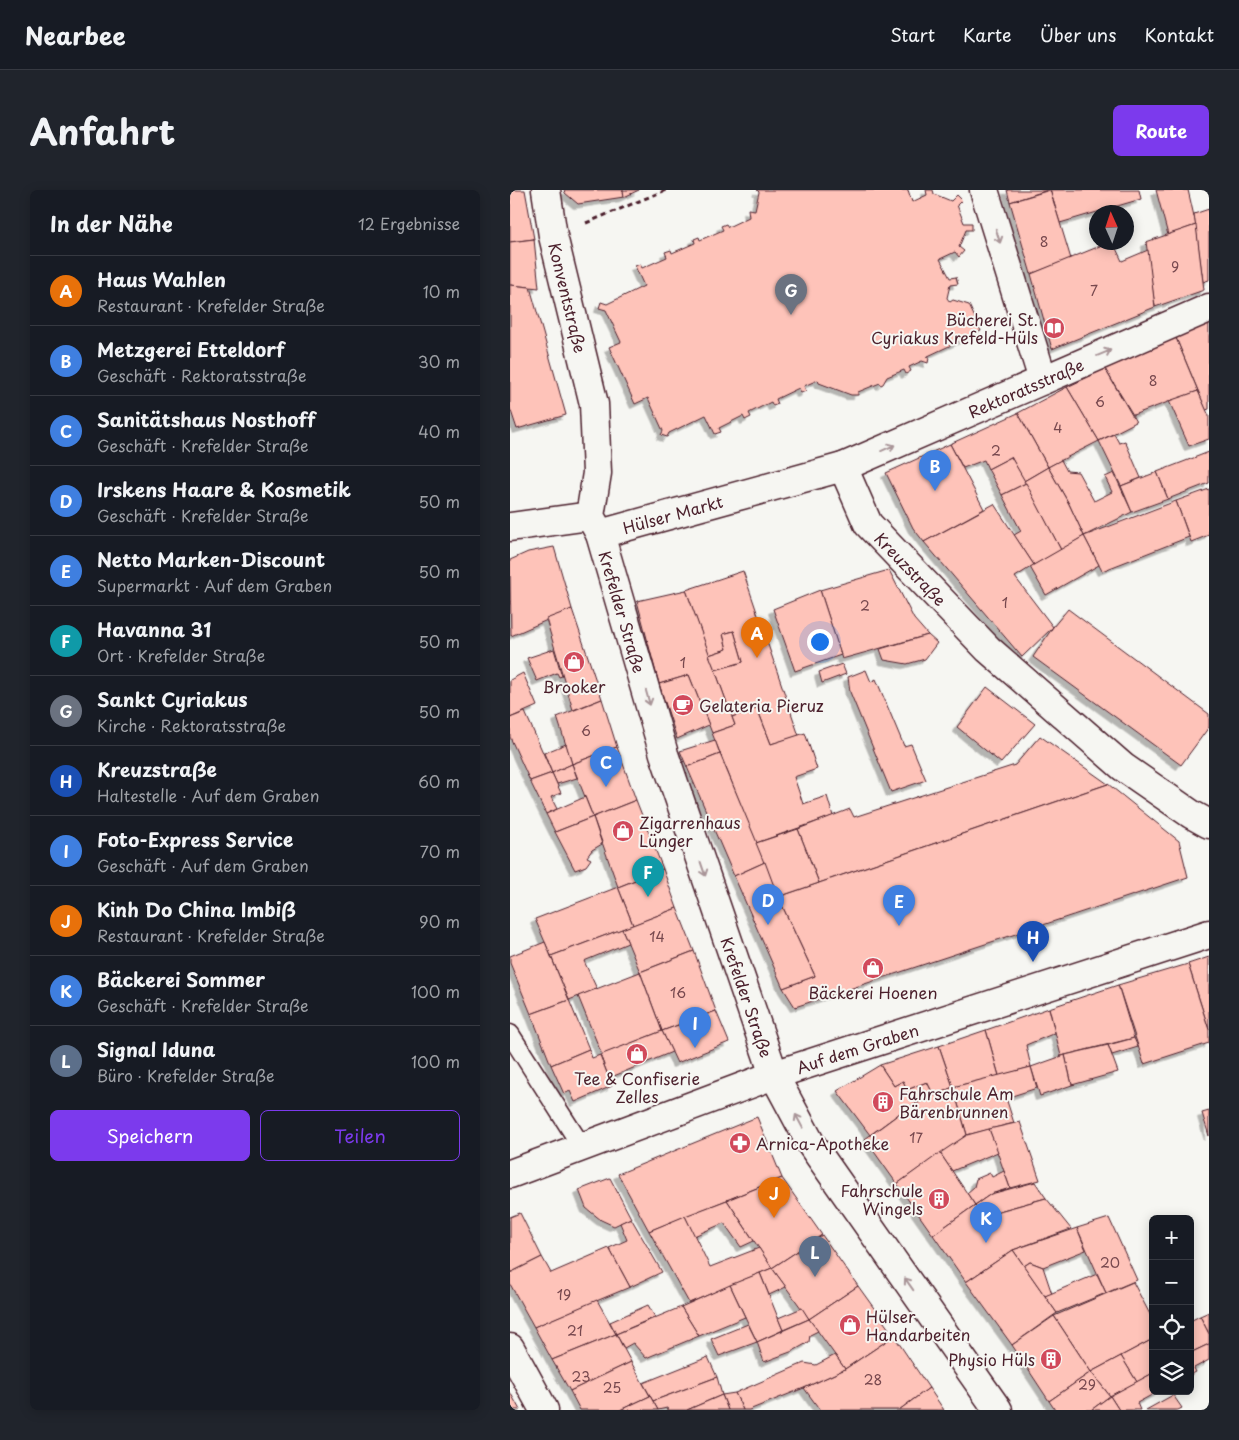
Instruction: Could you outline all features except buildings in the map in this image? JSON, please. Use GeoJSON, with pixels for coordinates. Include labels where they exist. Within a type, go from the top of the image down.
{"type":"FeatureCollection","features":[{"type":"Feature","properties":{"kind":"street","name":"Konventstraße"},"geometry":{"type":"LineString","coordinates":[[546,190],[553,236],[594,404],[597,473],[595,525]]}},
{"type":"Feature","properties":{"kind":"street"},"geometry":{"type":"LineString","coordinates":[[984,190],[1044,380]]}},
{"type":"Feature","properties":{"kind":"street","name":"Rektoratsstraße"},"geometry":{"type":"LineString","coordinates":[[843,467],[1209,308]]}},
{"type":"Feature","properties":{"kind":"street","name":"Hülser Markt"},"geometry":{"type":"LineString","coordinates":[[510,527],[595,525],[843,467]]}},
{"type":"Feature","properties":{"kind":"street","name":"Kreuzstraße"},"geometry":{"type":"LineString","coordinates":[[843,467],[868,524],[988,649],[1123,767],[1191,814],[1209,824]]}},
{"type":"Feature","properties":{"kind":"street","name":"Krefelder Straße"},"geometry":{"type":"LineString","coordinates":[[595,525],[664,754],[774,1075],[811,1144],[998,1410]]}},
{"type":"Feature","properties":{"kind":"street","name":"Auf dem Graben"},"geometry":{"type":"LineString","coordinates":[[510,1174],[774,1075],[1209,934]]}},
{"type":"Feature","properties":{"kind":"street"},"geometry":{"type":"LineString","coordinates":[[510,1348],[544,1410]]}},
{"type":"Feature","properties":{"kind":"lane"},"geometry":{"type":"LineString","coordinates":[[510,1034],[582,1146]]}},
{"type":"Feature","properties":{"kind":"path"},"geometry":{"type":"LineString","coordinates":[[553,236],[666,190]]}},
{"type":"Feature","properties":{"kind":"place","name":"Sankt Cyriakus"},"geometry":{"type":"Point","coordinates":[791,315]}},
{"type":"Feature","properties":{"kind":"place","name":"Bücherei St. Cyriakus Krefeld-Hüls"},"geometry":{"type":"Point","coordinates":[1054,328]}},
{"type":"Feature","properties":{"kind":"place","name":"Metzgerei Etteldorf"},"geometry":{"type":"Point","coordinates":[935,491]}},
{"type":"Feature","properties":{"kind":"place","name":"Haus Wahlen"},"geometry":{"type":"Point","coordinates":[757,658]}},
{"type":"Feature","properties":{"kind":"place","name":"Brooker"},"geometry":{"type":"Point","coordinates":[574,662]}},
{"type":"Feature","properties":{"kind":"place","name":"Gelateria Pieruz"},"geometry":{"type":"Point","coordinates":[683,705]}},
{"type":"Feature","properties":{"kind":"place","name":"Sanitätshaus Nosthoff"},"geometry":{"type":"Point","coordinates":[606,787]}},
{"type":"Feature","properties":{"kind":"place","name":"Zigarrenhaus Lünger"},"geometry":{"type":"Point","coordinates":[623,831]}},
{"type":"Feature","properties":{"kind":"place","name":"Havanna 31"},"geometry":{"type":"Point","coordinates":[648,897]}},
{"type":"Feature","properties":{"kind":"place","name":"Irskens Haare & Kosmetik"},"geometry":{"type":"Point","coordinates":[768,925]}},
{"type":"Feature","properties":{"kind":"place","name":"Netto Marken-Discount"},"geometry":{"type":"Point","coordinates":[899,926]}},
{"type":"Feature","properties":{"kind":"place","name":"Kreuzstraße"},"geometry":{"type":"Point","coordinates":[1033,962]}},
{"type":"Feature","properties":{"kind":"place","name":"Bäckerei Hoenen"},"geometry":{"type":"Point","coordinates":[873,968]}},
{"type":"Feature","properties":{"kind":"place","name":"Foto-Express Service"},"geometry":{"type":"Point","coordinates":[695,1048]}},
{"type":"Feature","properties":{"kind":"place","name":"Tee & Confiserie Zelles"},"geometry":{"type":"Point","coordinates":[637,1054]}},
{"type":"Feature","properties":{"kind":"place","name":"Fahrschule Am Bärenbrunnen"},"geometry":{"type":"Point","coordinates":[883,1102]}},
{"type":"Feature","properties":{"kind":"place","name":"Arnica-Apotheke"},"geometry":{"type":"Point","coordinates":[740,1143]}},
{"type":"Feature","properties":{"kind":"place","name":"Fahrschule Wingels"},"geometry":{"type":"Point","coordinates":[939,1199]}},
{"type":"Feature","properties":{"kind":"place","name":"Kinh Do China Imbiß"},"geometry":{"type":"Point","coordinates":[774,1218]}},
{"type":"Feature","properties":{"kind":"place","name":"Bäckerei Sommer"},"geometry":{"type":"Point","coordinates":[986,1243]}},
{"type":"Feature","properties":{"kind":"place","name":"Signal Iduna"},"geometry":{"type":"Point","coordinates":[815,1277]}},
{"type":"Feature","properties":{"kind":"place","name":"Hülser Handarbeiten"},"geometry":{"type":"Point","coordinates":[850,1325]}},
{"type":"Feature","properties":{"kind":"place","name":"Physio Hüls"},"geometry":{"type":"Point","coordinates":[1051,1359]}}]}
